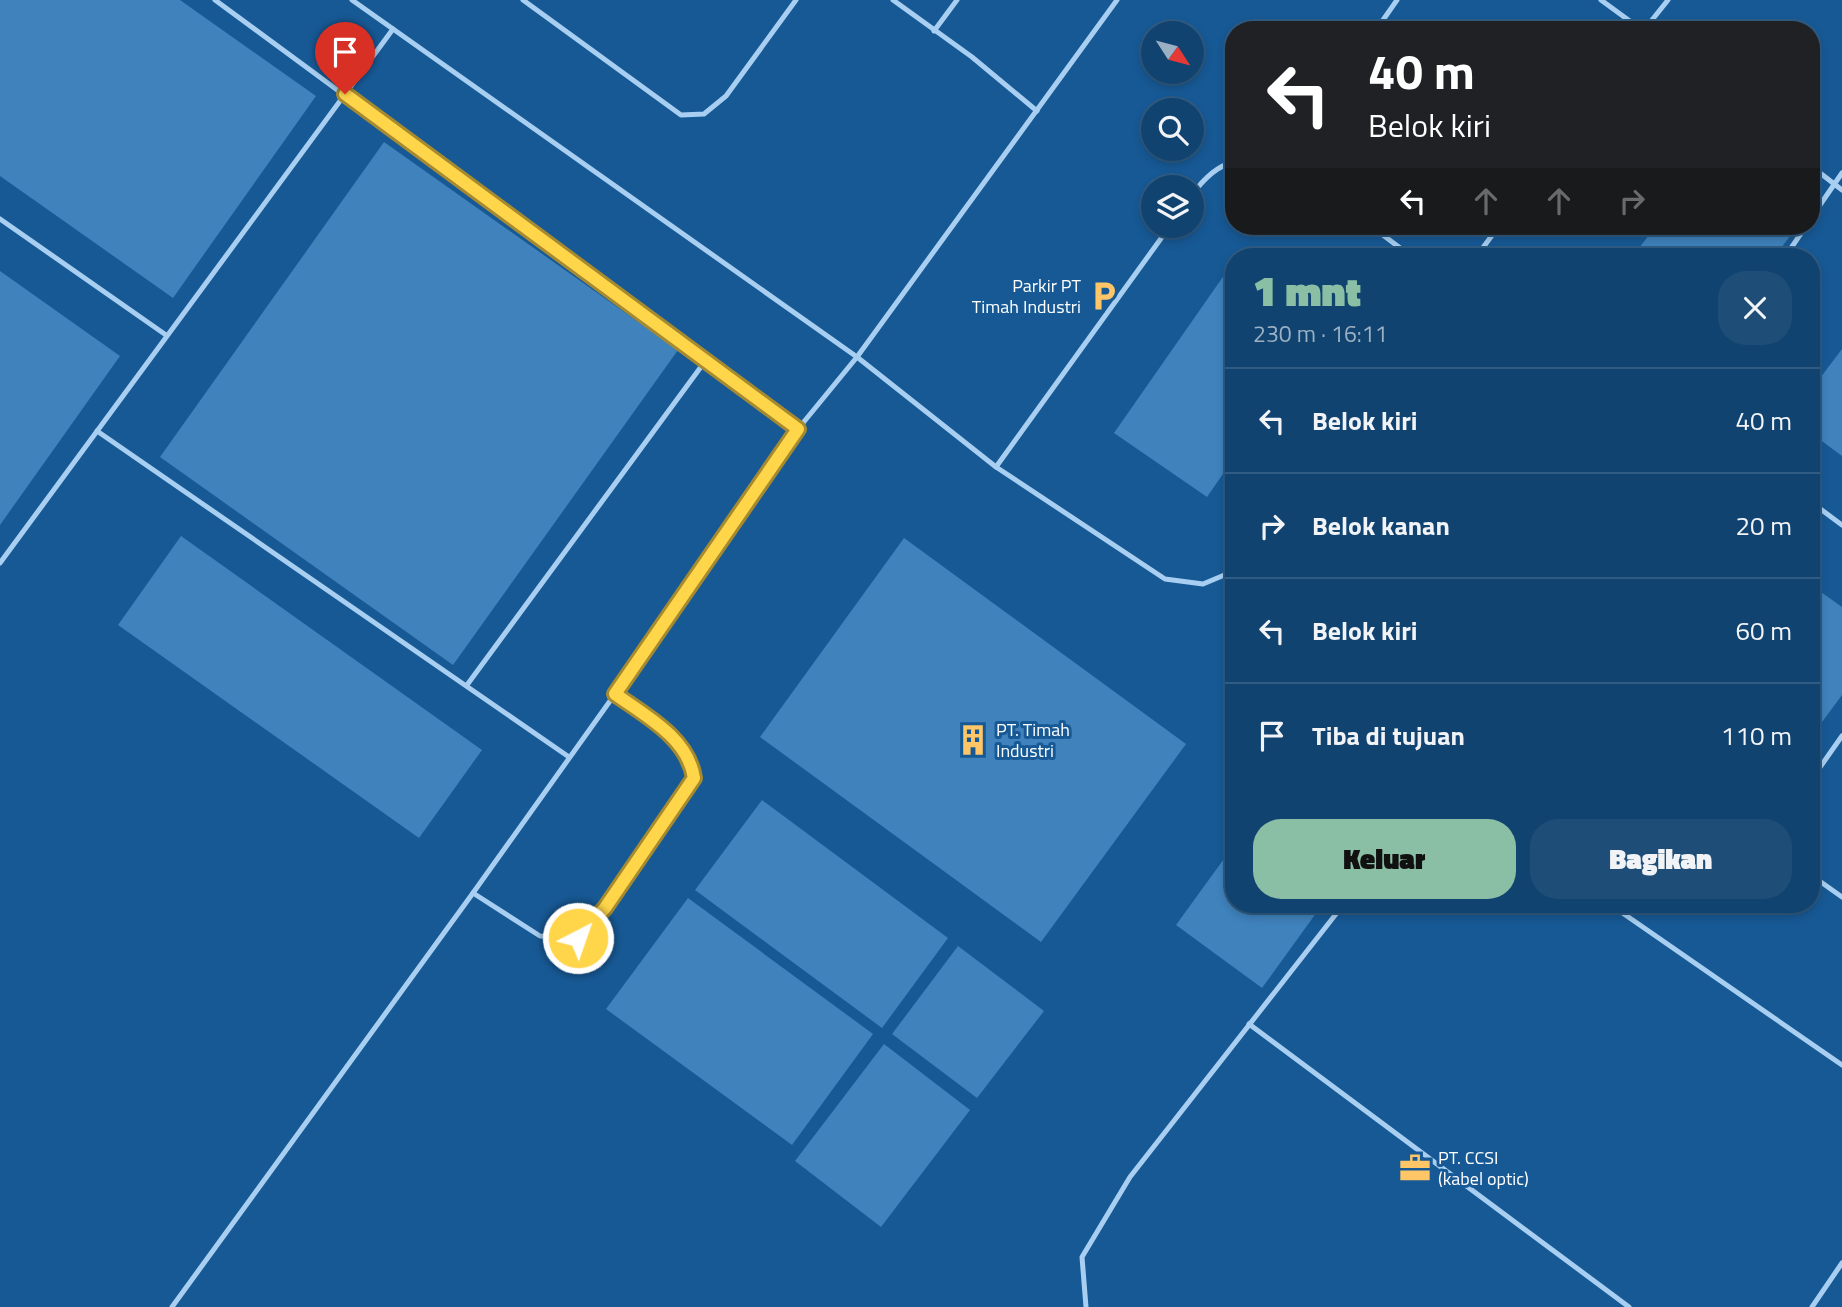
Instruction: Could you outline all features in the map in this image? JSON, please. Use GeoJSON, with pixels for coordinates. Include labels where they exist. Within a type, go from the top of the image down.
{"type":"FeatureCollection","features":[{"type":"Feature","properties":{"kind":"lane"},"geometry":{"type":"LineString","coordinates":[[215,0],[798,429]]}},
{"type":"Feature","properties":{"kind":"lane"},"geometry":{"type":"LineString","coordinates":[[352,0],[857,357],[996,467],[1165,579],[1203,584],[1225,575]]}},
{"type":"Feature","properties":{"kind":"lane"},"geometry":{"type":"LineString","coordinates":[[523,0],[681,115],[704,114],[726,96],[796,0]]}},
{"type":"Feature","properties":{"kind":"lane"},"geometry":{"type":"LineString","coordinates":[[893,0],[972,57],[1037,111]]}},
{"type":"Feature","properties":{"kind":"lane"},"geometry":{"type":"LineString","coordinates":[[933,31],[957,0]]}},
{"type":"Feature","properties":{"kind":"lane"},"geometry":{"type":"LineString","coordinates":[[172,1307],[615,694],[798,429],[857,357],[1117,0]]}},
{"type":"Feature","properties":{"kind":"lane"},"geometry":{"type":"LineString","coordinates":[[1382,21],[1397,0]]}},
{"type":"Feature","properties":{"kind":"lane"},"geometry":{"type":"LineString","coordinates":[[1601,0],[1630,21]]}},
{"type":"Feature","properties":{"kind":"lane"},"geometry":{"type":"LineString","coordinates":[[1650,21],[1668,0]]}},
{"type":"Feature","properties":{"kind":"lane"},"geometry":{"type":"LineString","coordinates":[[0,563],[393,29]]}},
{"type":"Feature","properties":{"kind":"lane"},"geometry":{"type":"LineString","coordinates":[[1204,180],[1225,164]]}},
{"type":"Feature","properties":{"kind":"lane"},"geometry":{"type":"LineString","coordinates":[[1820,173],[1842,190]]}},
{"type":"Feature","properties":{"kind":"lane"},"geometry":{"type":"LineString","coordinates":[[1820,205],[1842,173]]}},
{"type":"Feature","properties":{"kind":"lane"},"geometry":{"type":"LineString","coordinates":[[0,219],[166,335]]}},
{"type":"Feature","properties":{"kind":"lane"},"geometry":{"type":"LineString","coordinates":[[1383,235],[1400,248]]}},
{"type":"Feature","properties":{"kind":"lane"},"geometry":{"type":"LineString","coordinates":[[996,467],[1161,238]]}},
{"type":"Feature","properties":{"kind":"lane"},"geometry":{"type":"LineString","coordinates":[[467,685],[706,360]]}},
{"type":"Feature","properties":{"kind":"lane"},"geometry":{"type":"LineString","coordinates":[[97,431],[569,757]]}},
{"type":"Feature","properties":{"kind":"lane"},"geometry":{"type":"LineString","coordinates":[[1820,509],[1842,525]]}},
{"type":"Feature","properties":{"kind":"lane"},"geometry":{"type":"LineString","coordinates":[[473,893],[540,936],[578,938],[605,908],[694,778],[692,763],[683,749],[658,725],[615,694]]}},
{"type":"Feature","properties":{"kind":"lane"},"geometry":{"type":"LineString","coordinates":[[1820,767],[1842,736]]}},
{"type":"Feature","properties":{"kind":"lane"},"geometry":{"type":"LineString","coordinates":[[1820,882],[1842,897]]}},
{"type":"Feature","properties":{"kind":"lane"},"geometry":{"type":"LineString","coordinates":[[1086,1307],[1082,1257],[1130,1177],[1336,913]]}},
{"type":"Feature","properties":{"kind":"lane"},"geometry":{"type":"LineString","coordinates":[[1623,913],[1842,1065]]}},
{"type":"Feature","properties":{"kind":"lane"},"geometry":{"type":"LineString","coordinates":[[1248,1024],[1629,1307]]}},
{"type":"Feature","properties":{"kind":"lane"},"geometry":{"type":"LineString","coordinates":[[1812,1307],[1842,1263]]}},
{"type":"Feature","properties":{"kind":"building"},"geometry":{"type":"Polygon","coordinates":[[[0,0],[180,0],[316,96],[173,298],[0,176],[0,0]]]}},
{"type":"Feature","properties":{"kind":"building"},"geometry":{"type":"Polygon","coordinates":[[[384,142],[678,350],[453,665],[160,457],[384,142]]]}},
{"type":"Feature","properties":{"kind":"building"},"geometry":{"type":"Polygon","coordinates":[[[1649,235],[1791,235],[1781,248],[1639,248],[1649,235]]]}},
{"type":"Feature","properties":{"kind":"building"},"geometry":{"type":"Polygon","coordinates":[[[0,271],[120,356],[0,525],[0,271]]]}},
{"type":"Feature","properties":{"kind":"building"},"geometry":{"type":"Polygon","coordinates":[[[1225,274],[1225,471],[1207,497],[1114,433],[1225,274]]]}},
{"type":"Feature","properties":{"kind":"building"},"geometry":{"type":"Polygon","coordinates":[[[1842,349],[1842,456],[1820,440],[1820,378],[1842,349]]]}},
{"type":"Feature","properties":{"kind":"building"},"geometry":{"type":"Polygon","coordinates":[[[181,536],[482,750],[419,838],[118,625],[181,536]]]}},
{"type":"Feature","properties":{"kind":"building","name":"PT. Timah Industri"},"geometry":{"type":"Polygon","coordinates":[[[904,538],[1186,744],[1041,942],[760,737],[904,538]]]}},
{"type":"Feature","properties":{"kind":"building"},"geometry":{"type":"Polygon","coordinates":[[[1820,591],[1842,607],[1842,695],[1820,725],[1820,591]]]}},
{"type":"Feature","properties":{"kind":"building"},"geometry":{"type":"Polygon","coordinates":[[[762,800],[948,938],[882,1028],[695,890],[762,800]]]}},
{"type":"Feature","properties":{"kind":"building"},"geometry":{"type":"Polygon","coordinates":[[[1225,857],[1225,913],[1316,913],[1262,988],[1176,925],[1225,857]]]}},
{"type":"Feature","properties":{"kind":"building"},"geometry":{"type":"Polygon","coordinates":[[[688,898],[873,1034],[792,1145],[606,1009],[688,898]]]}},
{"type":"Feature","properties":{"kind":"building"},"geometry":{"type":"Polygon","coordinates":[[[958,946],[1044,1011],[977,1098],[892,1034],[958,946]]]}},
{"type":"Feature","properties":{"kind":"building"},"geometry":{"type":"Polygon","coordinates":[[[884,1044],[970,1110],[881,1227],[795,1161],[884,1044]]]}},
{"type":"Feature","properties":{"kind":"place","name":"Parkir PT Timah Industri"},"geometry":{"type":"Point","coordinates":[1104,296]}},
{"type":"Feature","properties":{"kind":"place","name":"PT. Timah Industri"},"geometry":{"type":"Point","coordinates":[973,740]}},
{"type":"Feature","properties":{"kind":"place","name":"PT. CCSI (kabel optic)"},"geometry":{"type":"Point","coordinates":[1415,1168]}},
{"type":"Feature","properties":{"kind":"route"},"geometry":{"type":"LineString","coordinates":[[345,94],[798,429],[615,694],[658,725],[683,749],[692,763],[694,778],[605,908],[578,938]]}}]}
